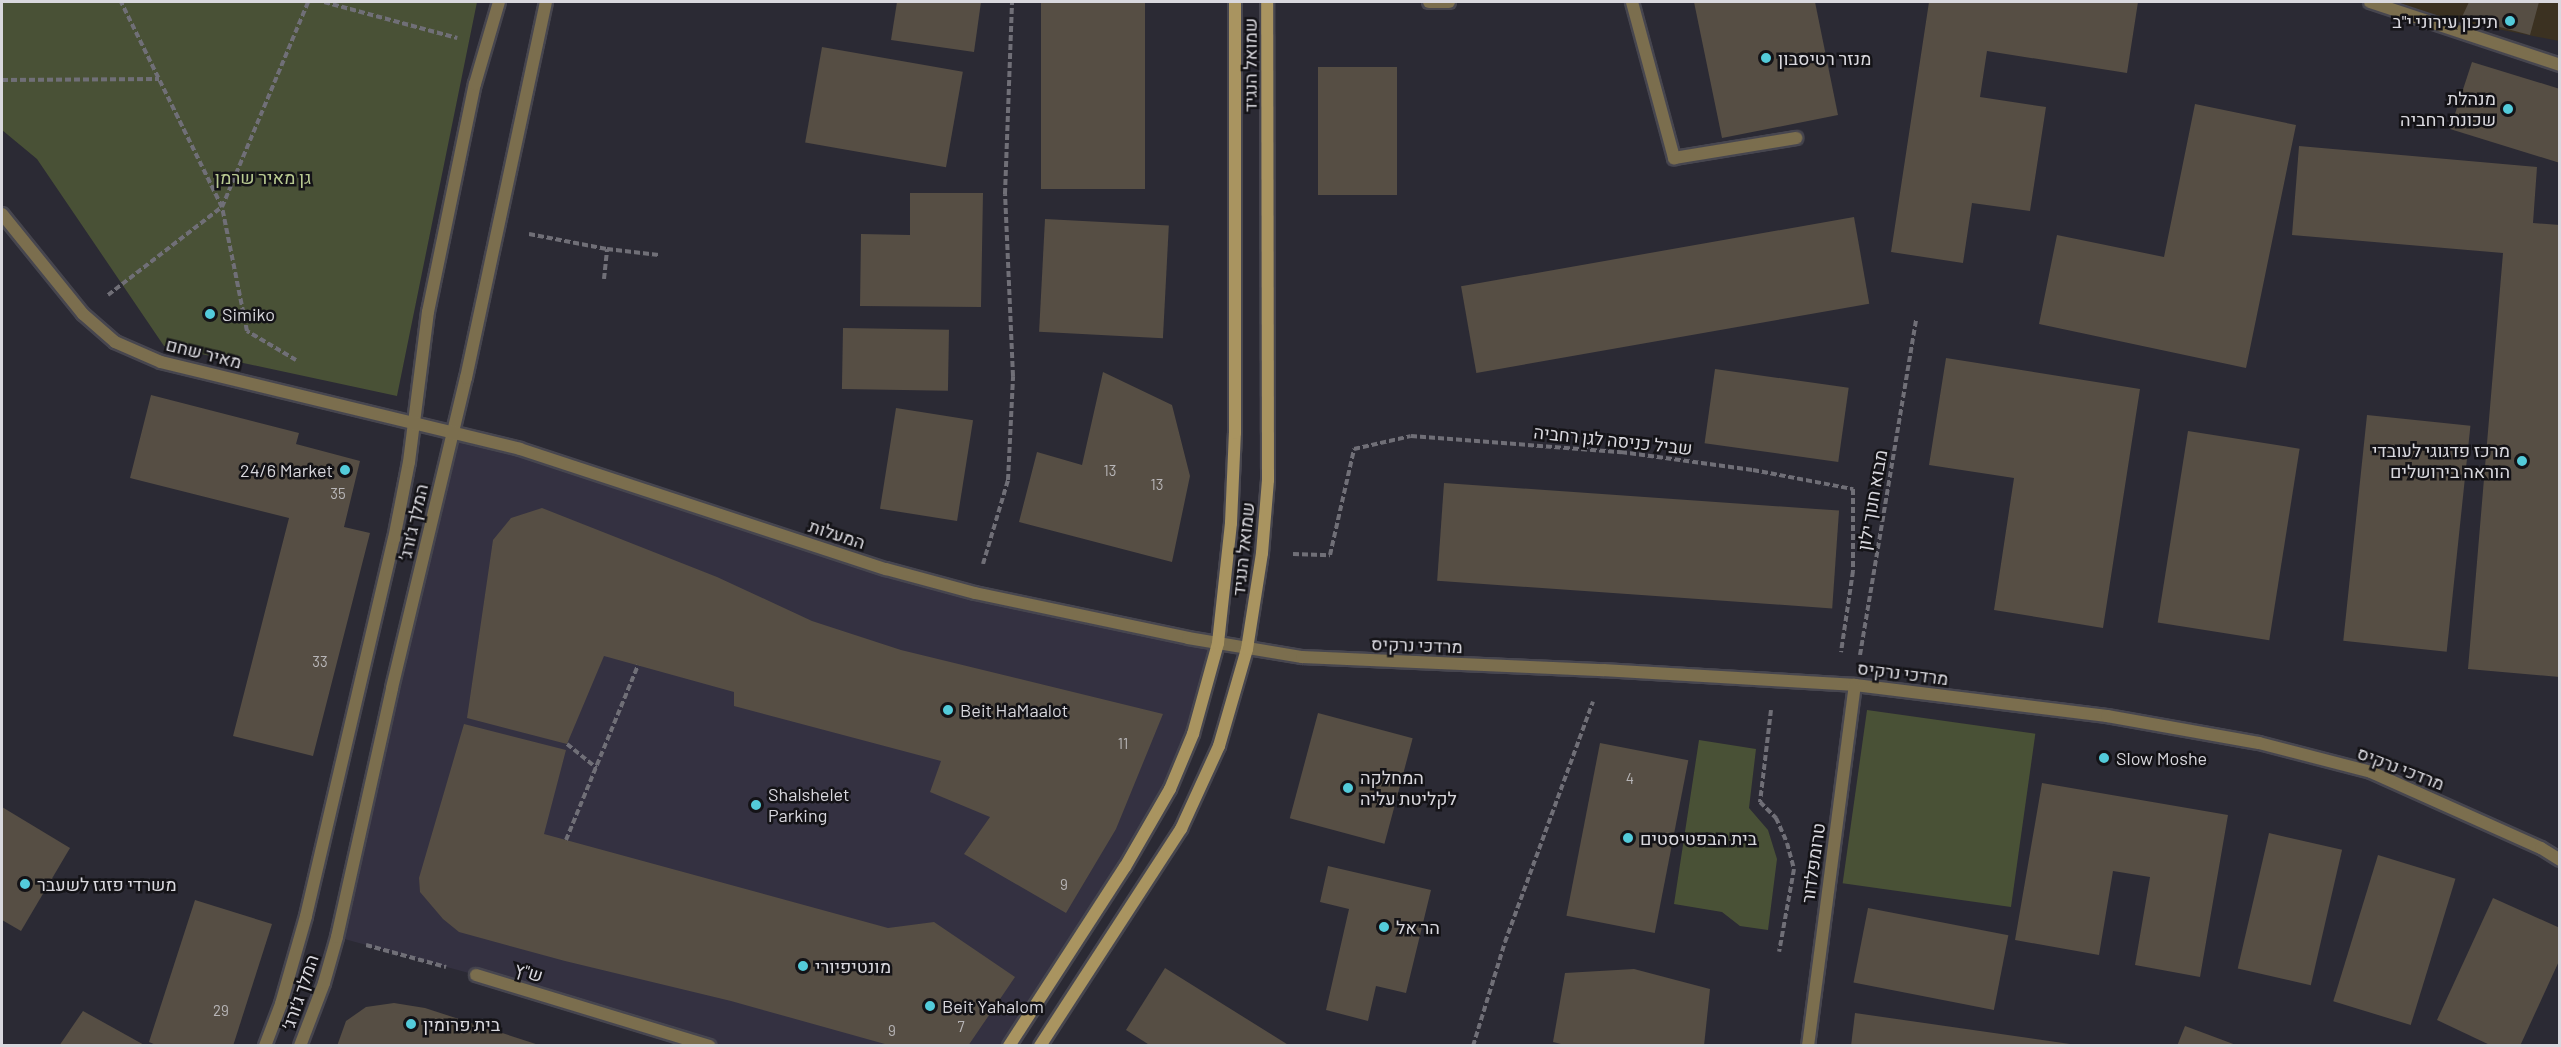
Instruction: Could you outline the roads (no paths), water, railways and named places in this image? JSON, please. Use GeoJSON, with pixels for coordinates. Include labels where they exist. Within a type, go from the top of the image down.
{"type":"FeatureCollection","features":[{"type":"Feature","properties":{"kind":"street"},"geometry":{"type":"LineString","coordinates":[[265,1046],[281,1004],[328,828],[394,539],[415,422],[428,312],[475,84],[499,2]]}},
{"type":"Feature","properties":{"kind":"street","name":"המלך ג׳ורג׳"},"geometry":{"type":"LineString","coordinates":[[300,1046],[324,983],[337,938],[499,229],[546,2]]}},
{"type":"Feature","properties":{"kind":"street","name":"שמואל הנגיד"},"geometry":{"type":"LineString","coordinates":[[1009,1046],[1125,867],[1170,789],[1193,734],[1218,643],[1232,523],[1235,433],[1235,2]]}},
{"type":"Feature","properties":{"kind":"street","name":"שמואל הנגיד"},"geometry":{"type":"LineString","coordinates":[[1040,1046],[1182,829],[1219,746],[1247,649],[1262,553],[1270,417],[1267,2]]}},
{"type":"Feature","properties":{"kind":"street"},"geometry":{"type":"LineString","coordinates":[[1429,2],[1449,2]]}},
{"type":"Feature","properties":{"kind":"street"},"geometry":{"type":"LineString","coordinates":[[1632,2],[1674,158],[1796,138]]}},
{"type":"Feature","properties":{"kind":"street"},"geometry":{"type":"LineString","coordinates":[[2370,2],[2559,65]]}},
{"type":"Feature","properties":{"kind":"street","name":"מאיר שחם"},"geometry":{"type":"LineString","coordinates":[[2,214],[83,314],[115,342],[161,362],[453,430]]}},
{"type":"Feature","properties":{"kind":"street","name":"המעלות"},"geometry":{"type":"LineString","coordinates":[[453,430],[520,449],[886,569],[975,593],[1218,643]]}},
{"type":"Feature","properties":{"kind":"street","name":"מרדכי נרקיס"},"geometry":{"type":"LineString","coordinates":[[1218,643],[1247,649],[1338,660],[1604,670],[1855,685],[2107,716],[2259,743],[2371,772],[2521,839],[2559,860]]}},
{"type":"Feature","properties":{"kind":"street","name":"טרומפלדור"},"geometry":{"type":"LineString","coordinates":[[1808,1046],[1855,685]]}},
{"type":"Feature","properties":{"kind":"street","name":"ש\"ץ"},"geometry":{"type":"LineString","coordinates":[[476,975],[709,1046]]}},
{"type":"Feature","properties":{"kind":"place","name":"תיכון עירוני י\"ב"},"geometry":{"type":"Point","coordinates":[2510,21]}},
{"type":"Feature","properties":{"kind":"place","name":"מנזר רטיסבון"},"geometry":{"type":"Point","coordinates":[1766,58]}},
{"type":"Feature","properties":{"kind":"place","name":"מנהלת שכונת רחביה"},"geometry":{"type":"Point","coordinates":[2508,109]}},
{"type":"Feature","properties":{"kind":"place","name":"Simiko"},"geometry":{"type":"Point","coordinates":[210,314]}},
{"type":"Feature","properties":{"kind":"place","name":"מרכז פדגוגי לעובדי הוראה בירושלים"},"geometry":{"type":"Point","coordinates":[2522,461]}},
{"type":"Feature","properties":{"kind":"place","name":"24/6 Market"},"geometry":{"type":"Point","coordinates":[345,470]}},
{"type":"Feature","properties":{"kind":"place","name":"Beit HaMaalot"},"geometry":{"type":"Point","coordinates":[948,710]}},
{"type":"Feature","properties":{"kind":"place","name":"Slow Moshe"},"geometry":{"type":"Point","coordinates":[2104,758]}},
{"type":"Feature","properties":{"kind":"place","name":"המחלקה לקליטת עליה"},"geometry":{"type":"Point","coordinates":[1348,788]}},
{"type":"Feature","properties":{"kind":"place","name":"Shalshelet Parking"},"geometry":{"type":"Point","coordinates":[756,805]}},
{"type":"Feature","properties":{"kind":"place","name":"בית הבפטיסטים"},"geometry":{"type":"Point","coordinates":[1628,838]}},
{"type":"Feature","properties":{"kind":"place","name":"משרדי פזגז לשעבר"},"geometry":{"type":"Point","coordinates":[25,884]}},
{"type":"Feature","properties":{"kind":"place","name":"הר אל"},"geometry":{"type":"Point","coordinates":[1384,927]}},
{"type":"Feature","properties":{"kind":"place","name":"מונטיפיורי"},"geometry":{"type":"Point","coordinates":[803,966]}},
{"type":"Feature","properties":{"kind":"place","name":"Beit Yahalom"},"geometry":{"type":"Point","coordinates":[930,1006]}},
{"type":"Feature","properties":{"kind":"place","name":"בית פרומין"},"geometry":{"type":"Point","coordinates":[411,1024]}},
{"type":"Feature","properties":{"kind":"park label","name":"גן מאיר שרמן"},"geometry":{"type":"Point","coordinates":[263,177]}}]}
